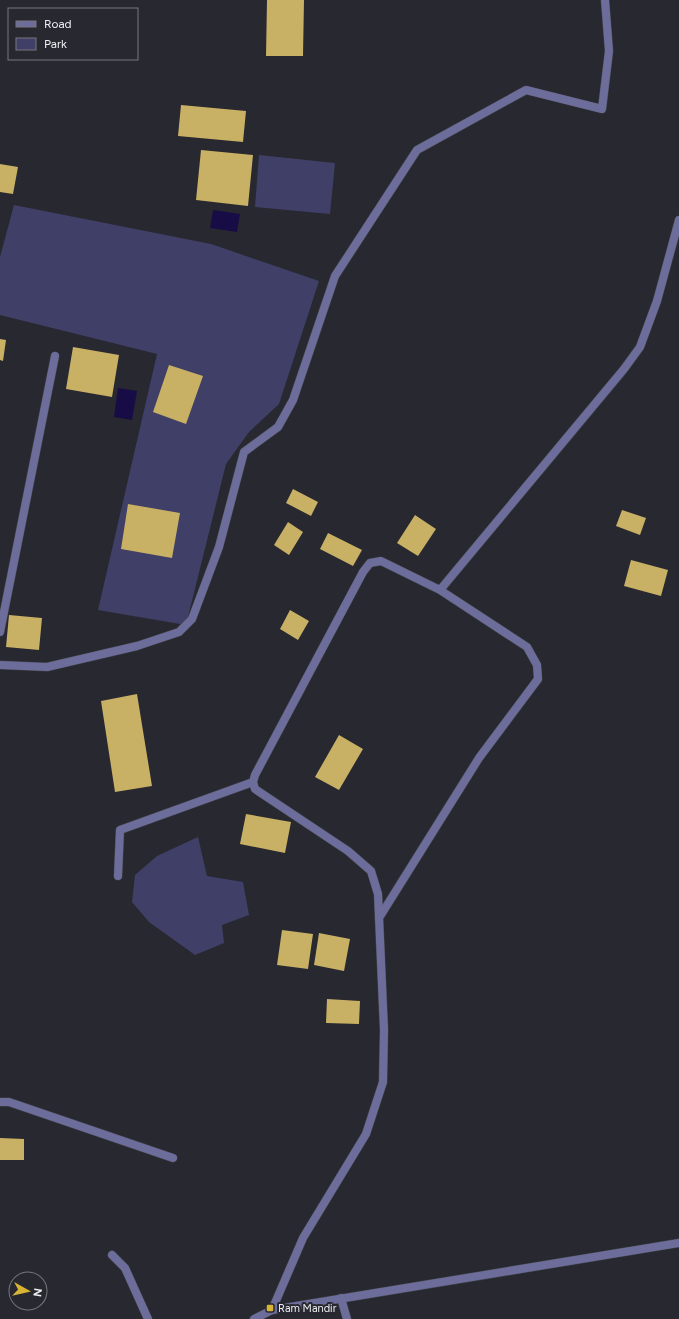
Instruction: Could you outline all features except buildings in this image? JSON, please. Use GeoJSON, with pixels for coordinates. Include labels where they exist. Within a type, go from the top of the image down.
{"type":"FeatureCollection","features":[{"type":"Feature","properties":{"kind":"street"},"geometry":{"type":"LineString","coordinates":[[0,665],[47,667],[137,646],[179,632],[192,619],[218,547],[244,452],[278,427],[293,400],[334,276],[417,150],[526,90],[602,109],[609,51],[605,0]]}},
{"type":"Feature","properties":{"kind":"street"},"geometry":{"type":"LineString","coordinates":[[440,590],[624,369],[640,347],[657,301],[679,220]]}},
{"type":"Feature","properties":{"kind":"street"},"geometry":{"type":"LineString","coordinates":[[0,632],[55,356]]}},
{"type":"Feature","properties":{"kind":"street"},"geometry":{"type":"LineString","coordinates":[[272,1310],[303,1238],[366,1134],[383,1082],[384,1030],[379,918],[378,894],[371,871],[348,851],[255,789],[253,782],[255,775],[363,572],[370,563],[381,561],[440,590],[527,647],[537,665],[538,679],[479,758],[379,918]]}},
{"type":"Feature","properties":{"kind":"street"},"geometry":{"type":"LineString","coordinates":[[118,876],[120,830],[253,782]]}},
{"type":"Feature","properties":{"kind":"street"},"geometry":{"type":"LineString","coordinates":[[0,1102],[9,1102],[173,1158]]}},
{"type":"Feature","properties":{"kind":"street"},"geometry":{"type":"LineString","coordinates":[[254,1319],[272,1310],[679,1243]]}},
{"type":"Feature","properties":{"kind":"street"},"geometry":{"type":"LineString","coordinates":[[112,1255],[125,1268],[148,1319]]}},
{"type":"Feature","properties":{"kind":"street"},"geometry":{"type":"LineString","coordinates":[[341,1298],[347,1319]]}},
{"type":"Feature","properties":{"kind":"green space"},"geometry":{"type":"Polygon","coordinates":[[[259,155],[335,163],[330,214],[255,207],[259,155]]]}},
{"type":"Feature","properties":{"kind":"green space"},"geometry":{"type":"Polygon","coordinates":[[[14,205],[211,244],[319,281],[279,404],[249,432],[226,464],[186,625],[98,610],[157,354],[0,315],[0,257],[14,205]]]}},
{"type":"Feature","properties":{"kind":"green space"},"geometry":{"type":"Polygon","coordinates":[[[198,837],[207,876],[243,882],[249,915],[222,925],[224,943],[195,955],[149,922],[132,902],[135,875],[157,856],[198,837]]]}},
{"type":"Feature","properties":{"kind":"shaded area"},"geometry":{"type":"Polygon","coordinates":[[[213,210],[240,214],[237,232],[210,228],[213,210]]]}},
{"type":"Feature","properties":{"kind":"shaded area"},"geometry":{"type":"Polygon","coordinates":[[[118,388],[137,391],[132,420],[114,417],[118,388]]]}},
{"type":"Feature","properties":{"kind":"place","name":"Ram Mandir"},"geometry":{"type":"Point","coordinates":[270,1308]}}]}
